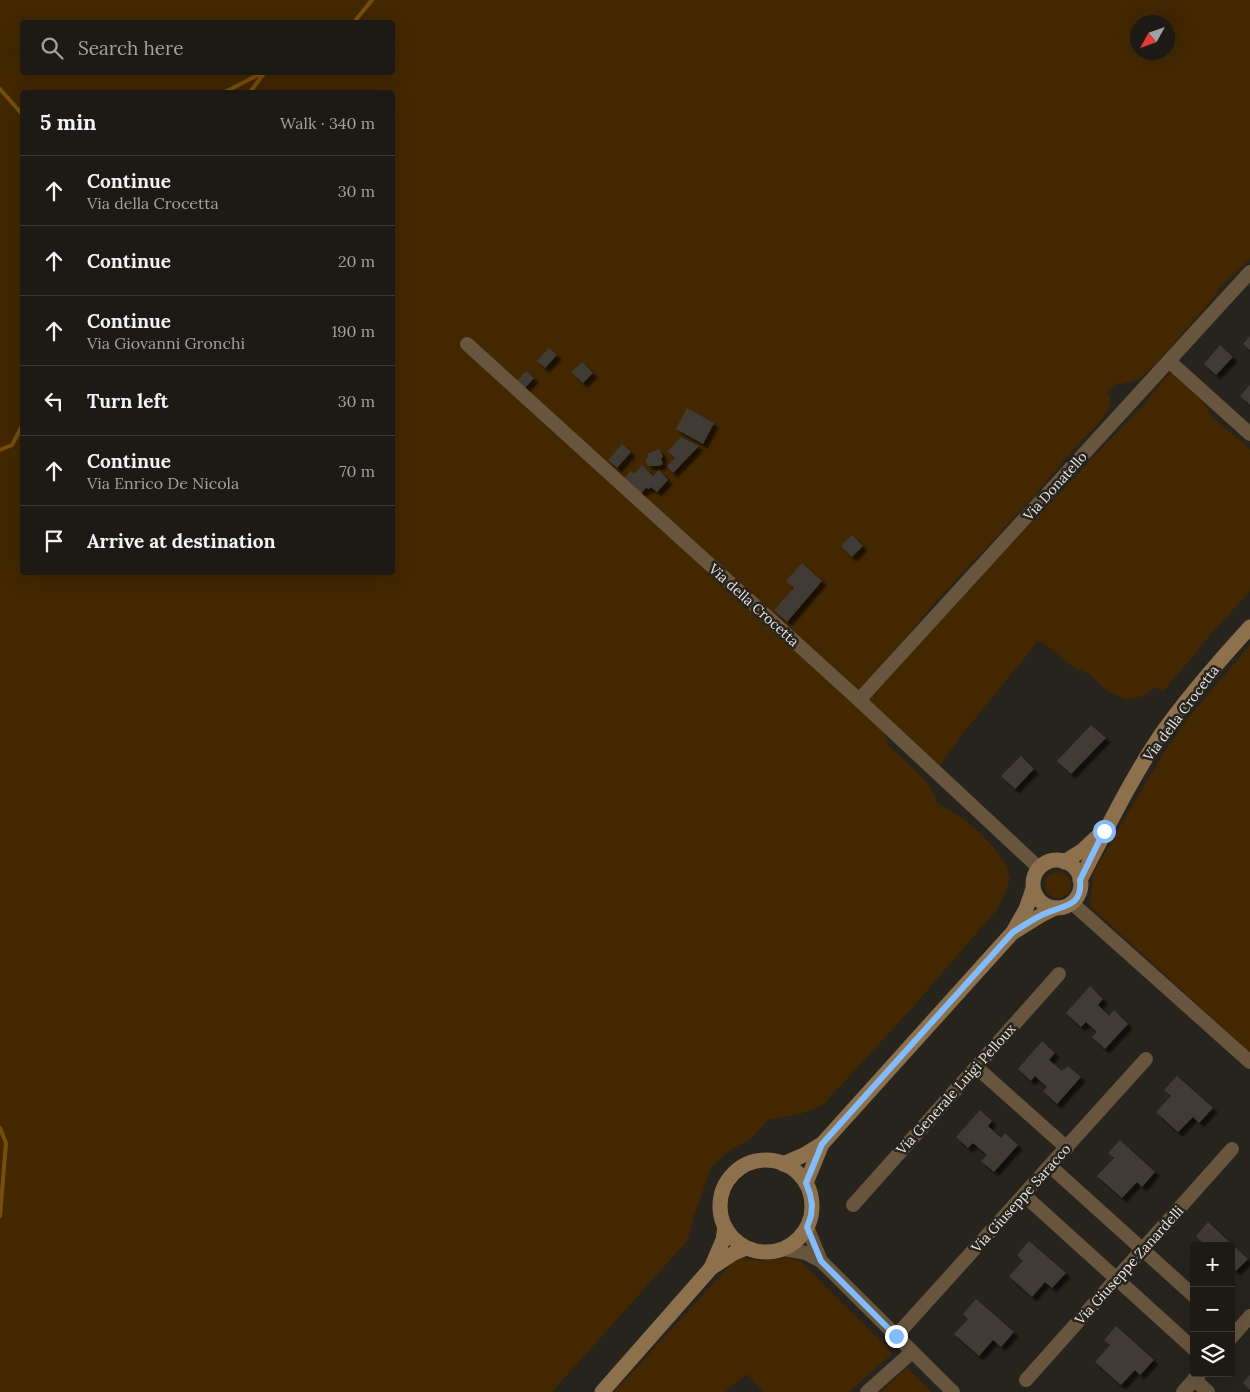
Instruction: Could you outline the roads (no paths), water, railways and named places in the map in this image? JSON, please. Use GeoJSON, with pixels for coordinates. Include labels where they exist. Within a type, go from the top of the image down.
{"type":"FeatureCollection","features":[{"type":"Feature","properties":{"kind":"street","name":"Via Donatello"},"geometry":{"type":"LineString","coordinates":[[859,700],[1250,272]]}},
{"type":"Feature","properties":{"kind":"street","name":"Via della Crocetta"},"geometry":{"type":"LineString","coordinates":[[466,344],[859,700],[1039,868]]}},
{"type":"Feature","properties":{"kind":"street"},"geometry":{"type":"LineString","coordinates":[[1169,361],[1250,434]]}},
{"type":"Feature","properties":{"kind":"street","name":"Via della Crocetta"},"geometry":{"type":"LineString","coordinates":[[1080,880],[1104,831],[1165,730],[1202,682],[1250,627]]}},
{"type":"Feature","properties":{"kind":"street","name":"Via della Crocetta"},"geometry":{"type":"LineString","coordinates":[[1064,862],[1083,850],[1104,831]]}},
{"type":"Feature","properties":{"kind":"street"},"geometry":{"type":"LineString","coordinates":[[1013,932],[1055,908],[1072,903],[1079,892],[1080,880],[1075,868],[1057,860],[1051,861],[1039,868],[1033,881],[1035,895],[1044,904],[1055,908]]}},
{"type":"Feature","properties":{"kind":"street"},"geometry":{"type":"LineString","coordinates":[[783,1164],[804,1155],[822,1144],[1013,932],[1026,909],[1033,889]]}},
{"type":"Feature","properties":{"kind":"street"},"geometry":{"type":"LineString","coordinates":[[1072,903],[1250,1062]]}},
{"type":"Feature","properties":{"kind":"street","name":"Via Generale Luigi Pelloux"},"geometry":{"type":"LineString","coordinates":[[853,1205],[1059,974]]}},
{"type":"Feature","properties":{"kind":"street","name":"Via Giuseppe Saracco"},"geometry":{"type":"LineString","coordinates":[[896,1336],[1146,1060]]}},
{"type":"Feature","properties":{"kind":"street"},"geometry":{"type":"LineString","coordinates":[[976,1067],[1066,1148]]}},
{"type":"Feature","properties":{"kind":"street"},"geometry":{"type":"LineString","coordinates":[[806,1183],[822,1144]]}},
{"type":"Feature","properties":{"kind":"street","name":"Via Giuseppe Zanardelli"},"geometry":{"type":"LineString","coordinates":[[1026,1380],[1232,1149]]}},
{"type":"Feature","properties":{"kind":"street"},"geometry":{"type":"LineString","coordinates":[[770,1160],[783,1164],[796,1172],[806,1183],[812,1205],[811,1216],[802,1236],[793,1244],[784,1249],[771,1252],[758,1252],[746,1248],[730,1236],[721,1214],[720,1200],[724,1187],[732,1175],[743,1166],[770,1160]]}},
{"type":"Feature","properties":{"kind":"street"},"geometry":{"type":"LineString","coordinates":[[1050,1166],[1190,1292]]}},
{"type":"Feature","properties":{"kind":"street"},"geometry":{"type":"LineString","coordinates":[[1024,1195],[1190,1345]]}},
{"type":"Feature","properties":{"kind":"street"},"geometry":{"type":"LineString","coordinates":[[711,1268],[723,1240],[725,1227]]}},
{"type":"Feature","properties":{"kind":"street"},"geometry":{"type":"LineString","coordinates":[[807,1227],[821,1261]]}},
{"type":"Feature","properties":{"kind":"street"},"geometry":{"type":"LineString","coordinates":[[602,1392],[711,1268],[734,1253],[746,1248]]}},
{"type":"Feature","properties":{"kind":"street"},"geometry":{"type":"LineString","coordinates":[[784,1249],[806,1254],[821,1261],[953,1392]]}},
{"type":"Feature","properties":{"kind":"street"},"geometry":{"type":"LineString","coordinates":[[1235,1332],[1250,1316]]}},
{"type":"Feature","properties":{"kind":"street"},"geometry":{"type":"LineString","coordinates":[[867,1392],[912,1352]]}},
{"type":"Feature","properties":{"kind":"street"},"geometry":{"type":"LineString","coordinates":[[1183,1392],[1196,1377]]}},
{"type":"Feature","properties":{"kind":"street"},"geometry":{"type":"LineString","coordinates":[[1198,1377],[1208,1392]]}},
{"type":"Feature","properties":{"kind":"waterway"},"geometry":{"type":"LineString","coordinates":[[356,20],[372,0]]}},
{"type":"Feature","properties":{"kind":"waterway"},"geometry":{"type":"LineString","coordinates":[[229,90],[258,75]]}},
{"type":"Feature","properties":{"kind":"waterway"},"geometry":{"type":"LineString","coordinates":[[252,90],[263,75]]}},
{"type":"Feature","properties":{"kind":"waterway"},"geometry":{"type":"LineString","coordinates":[[0,89],[20,112]]}},
{"type":"Feature","properties":{"kind":"waterway"},"geometry":{"type":"LineString","coordinates":[[0,450],[12,445],[20,430]]}},
{"type":"Feature","properties":{"kind":"waterway"},"geometry":{"type":"LineString","coordinates":[[0,1128],[6,1143],[0,1216]]}}]}
